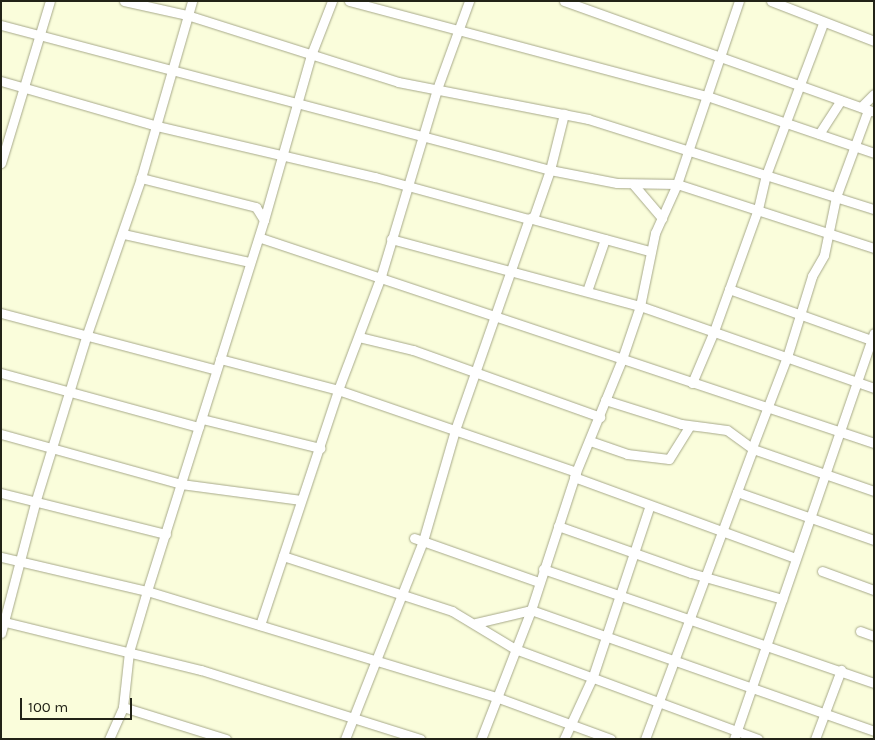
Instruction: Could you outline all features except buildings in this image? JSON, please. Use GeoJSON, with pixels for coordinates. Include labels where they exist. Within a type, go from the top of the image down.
{"type":"FeatureCollection","features":[{"type":"Feature","properties":{"kind":"street"},"geometry":{"type":"LineString","coordinates":[[1,163],[22,87],[50,1]]}},
{"type":"Feature","properties":{"kind":"street"},"geometry":{"type":"LineString","coordinates":[[124,1],[187,15],[398,82],[564,114],[686,148],[874,209]]}},
{"type":"Feature","properties":{"kind":"street"},"geometry":{"type":"LineString","coordinates":[[1,633],[2,622],[35,503],[71,392],[86,337],[124,234],[142,178],[192,1]]}},
{"type":"Feature","properties":{"kind":"street"},"geometry":{"type":"LineString","coordinates":[[109,739],[123,707],[129,652],[147,591],[250,262],[261,238],[264,220],[312,55],[332,1]]}},
{"type":"Feature","properties":{"kind":"street"},"geometry":{"type":"LineString","coordinates":[[349,1],[707,96],[874,153]]}},
{"type":"Feature","properties":{"kind":"street"},"geometry":{"type":"LineString","coordinates":[[260,625],[338,390],[381,276],[390,239],[425,136],[437,89],[469,1]]}},
{"type":"Feature","properties":{"kind":"street"},"geometry":{"type":"LineString","coordinates":[[564,1],[598,11],[868,110]]}},
{"type":"Feature","properties":{"kind":"street"},"geometry":{"type":"LineString","coordinates":[[598,11],[602,1]]}},
{"type":"Feature","properties":{"kind":"street"},"geometry":{"type":"LineString","coordinates":[[481,739],[531,610],[575,475],[622,359],[640,306],[650,250],[677,184],[686,148],[707,96],[739,1]]}},
{"type":"Feature","properties":{"kind":"street"},"geometry":{"type":"LineString","coordinates":[[771,1],[823,24],[874,41]]}},
{"type":"Feature","properties":{"kind":"street"},"geometry":{"type":"LineString","coordinates":[[692,383],[714,331],[758,209],[766,175],[823,24]]}},
{"type":"Feature","properties":{"kind":"street"},"geometry":{"type":"LineString","coordinates":[[1,25],[550,170],[633,184],[677,184],[874,248]]}},
{"type":"Feature","properties":{"kind":"street"},"geometry":{"type":"LineString","coordinates":[[1,81],[156,126],[650,250]]}},
{"type":"Feature","properties":{"kind":"street"},"geometry":{"type":"LineString","coordinates":[[645,739],[660,704],[688,618],[723,532],[752,448],[787,357],[800,312],[829,234],[836,197],[874,94]]}},
{"type":"Feature","properties":{"kind":"street"},"geometry":{"type":"LineString","coordinates":[[819,134],[841,100]]}},
{"type":"Feature","properties":{"kind":"street"},"geometry":{"type":"LineString","coordinates":[[344,739],[401,593],[455,430],[497,315],[509,272],[550,170],[564,114]]}},
{"type":"Feature","properties":{"kind":"street"},"geometry":{"type":"LineString","coordinates":[[142,178],[256,207],[264,220]]}},
{"type":"Feature","properties":{"kind":"street"},"geometry":{"type":"LineString","coordinates":[[633,184],[662,218]]}},
{"type":"Feature","properties":{"kind":"street"},"geometry":{"type":"LineString","coordinates":[[124,234],[250,262]]}},
{"type":"Feature","properties":{"kind":"street"},"geometry":{"type":"LineString","coordinates":[[261,238],[381,276],[874,444]]}},
{"type":"Feature","properties":{"kind":"street"},"geometry":{"type":"LineString","coordinates":[[390,239],[640,306],[874,388]]}},
{"type":"Feature","properties":{"kind":"street"},"geometry":{"type":"LineString","coordinates":[[587,291],[605,239]]}},
{"type":"Feature","properties":{"kind":"street"},"geometry":{"type":"LineString","coordinates":[[729,289],[873,338],[855,382],[823,474],[735,735]]}},
{"type":"Feature","properties":{"kind":"street"},"geometry":{"type":"LineString","coordinates":[[1,313],[216,370]]}},
{"type":"Feature","properties":{"kind":"street"},"geometry":{"type":"LineString","coordinates":[[359,337],[413,350],[474,375],[600,417]]}},
{"type":"Feature","properties":{"kind":"street"},"geometry":{"type":"LineString","coordinates":[[220,359],[338,390],[455,430],[575,475],[649,508],[795,558]]}},
{"type":"Feature","properties":{"kind":"street"},"geometry":{"type":"LineString","coordinates":[[1,373],[200,423],[320,448]]}},
{"type":"Feature","properties":{"kind":"street"},"geometry":{"type":"LineString","coordinates":[[605,400],[690,426],[726,430],[752,448],[874,491]]}},
{"type":"Feature","properties":{"kind":"street"},"geometry":{"type":"LineString","coordinates":[[590,440],[627,454],[668,459],[690,426]]}},
{"type":"Feature","properties":{"kind":"street"},"geometry":{"type":"LineString","coordinates":[[1,434],[53,446],[181,484],[301,500]]}},
{"type":"Feature","properties":{"kind":"street"},"geometry":{"type":"LineString","coordinates":[[737,492],[874,540]]}},
{"type":"Feature","properties":{"kind":"street"},"geometry":{"type":"LineString","coordinates":[[1,493],[35,503],[166,534]]}},
{"type":"Feature","properties":{"kind":"street"},"geometry":{"type":"LineString","coordinates":[[564,739],[569,723],[593,676],[622,595],[649,508]]}},
{"type":"Feature","properties":{"kind":"street"},"geometry":{"type":"LineString","coordinates":[[558,526],[704,576],[782,599]]}},
{"type":"Feature","properties":{"kind":"street"},"geometry":{"type":"LineString","coordinates":[[418,539],[539,582]]}},
{"type":"Feature","properties":{"kind":"street"},"geometry":{"type":"LineString","coordinates":[[283,556],[401,593],[476,623],[515,649],[593,676],[735,735],[758,739]]}},
{"type":"Feature","properties":{"kind":"street"},"geometry":{"type":"LineString","coordinates":[[1,557],[147,591],[496,697],[611,739]]}},
{"type":"Feature","properties":{"kind":"street"},"geometry":{"type":"LineString","coordinates":[[544,569],[688,618],[765,648],[841,670],[874,682]]}},
{"type":"Feature","properties":{"kind":"street"},"geometry":{"type":"LineString","coordinates":[[822,571],[874,590]]}},
{"type":"Feature","properties":{"kind":"street"},"geometry":{"type":"LineString","coordinates":[[476,623],[531,610],[608,635],[751,689],[874,731]]}},
{"type":"Feature","properties":{"kind":"street"},"geometry":{"type":"LineString","coordinates":[[2,622],[202,670],[420,739]]}},
{"type":"Feature","properties":{"kind":"street"},"geometry":{"type":"LineString","coordinates":[[860,631],[874,636]]}},
{"type":"Feature","properties":{"kind":"street"},"geometry":{"type":"LineString","coordinates":[[815,739],[841,670]]}},
{"type":"Feature","properties":{"kind":"street"},"geometry":{"type":"LineString","coordinates":[[123,707],[226,739]]}}]}
